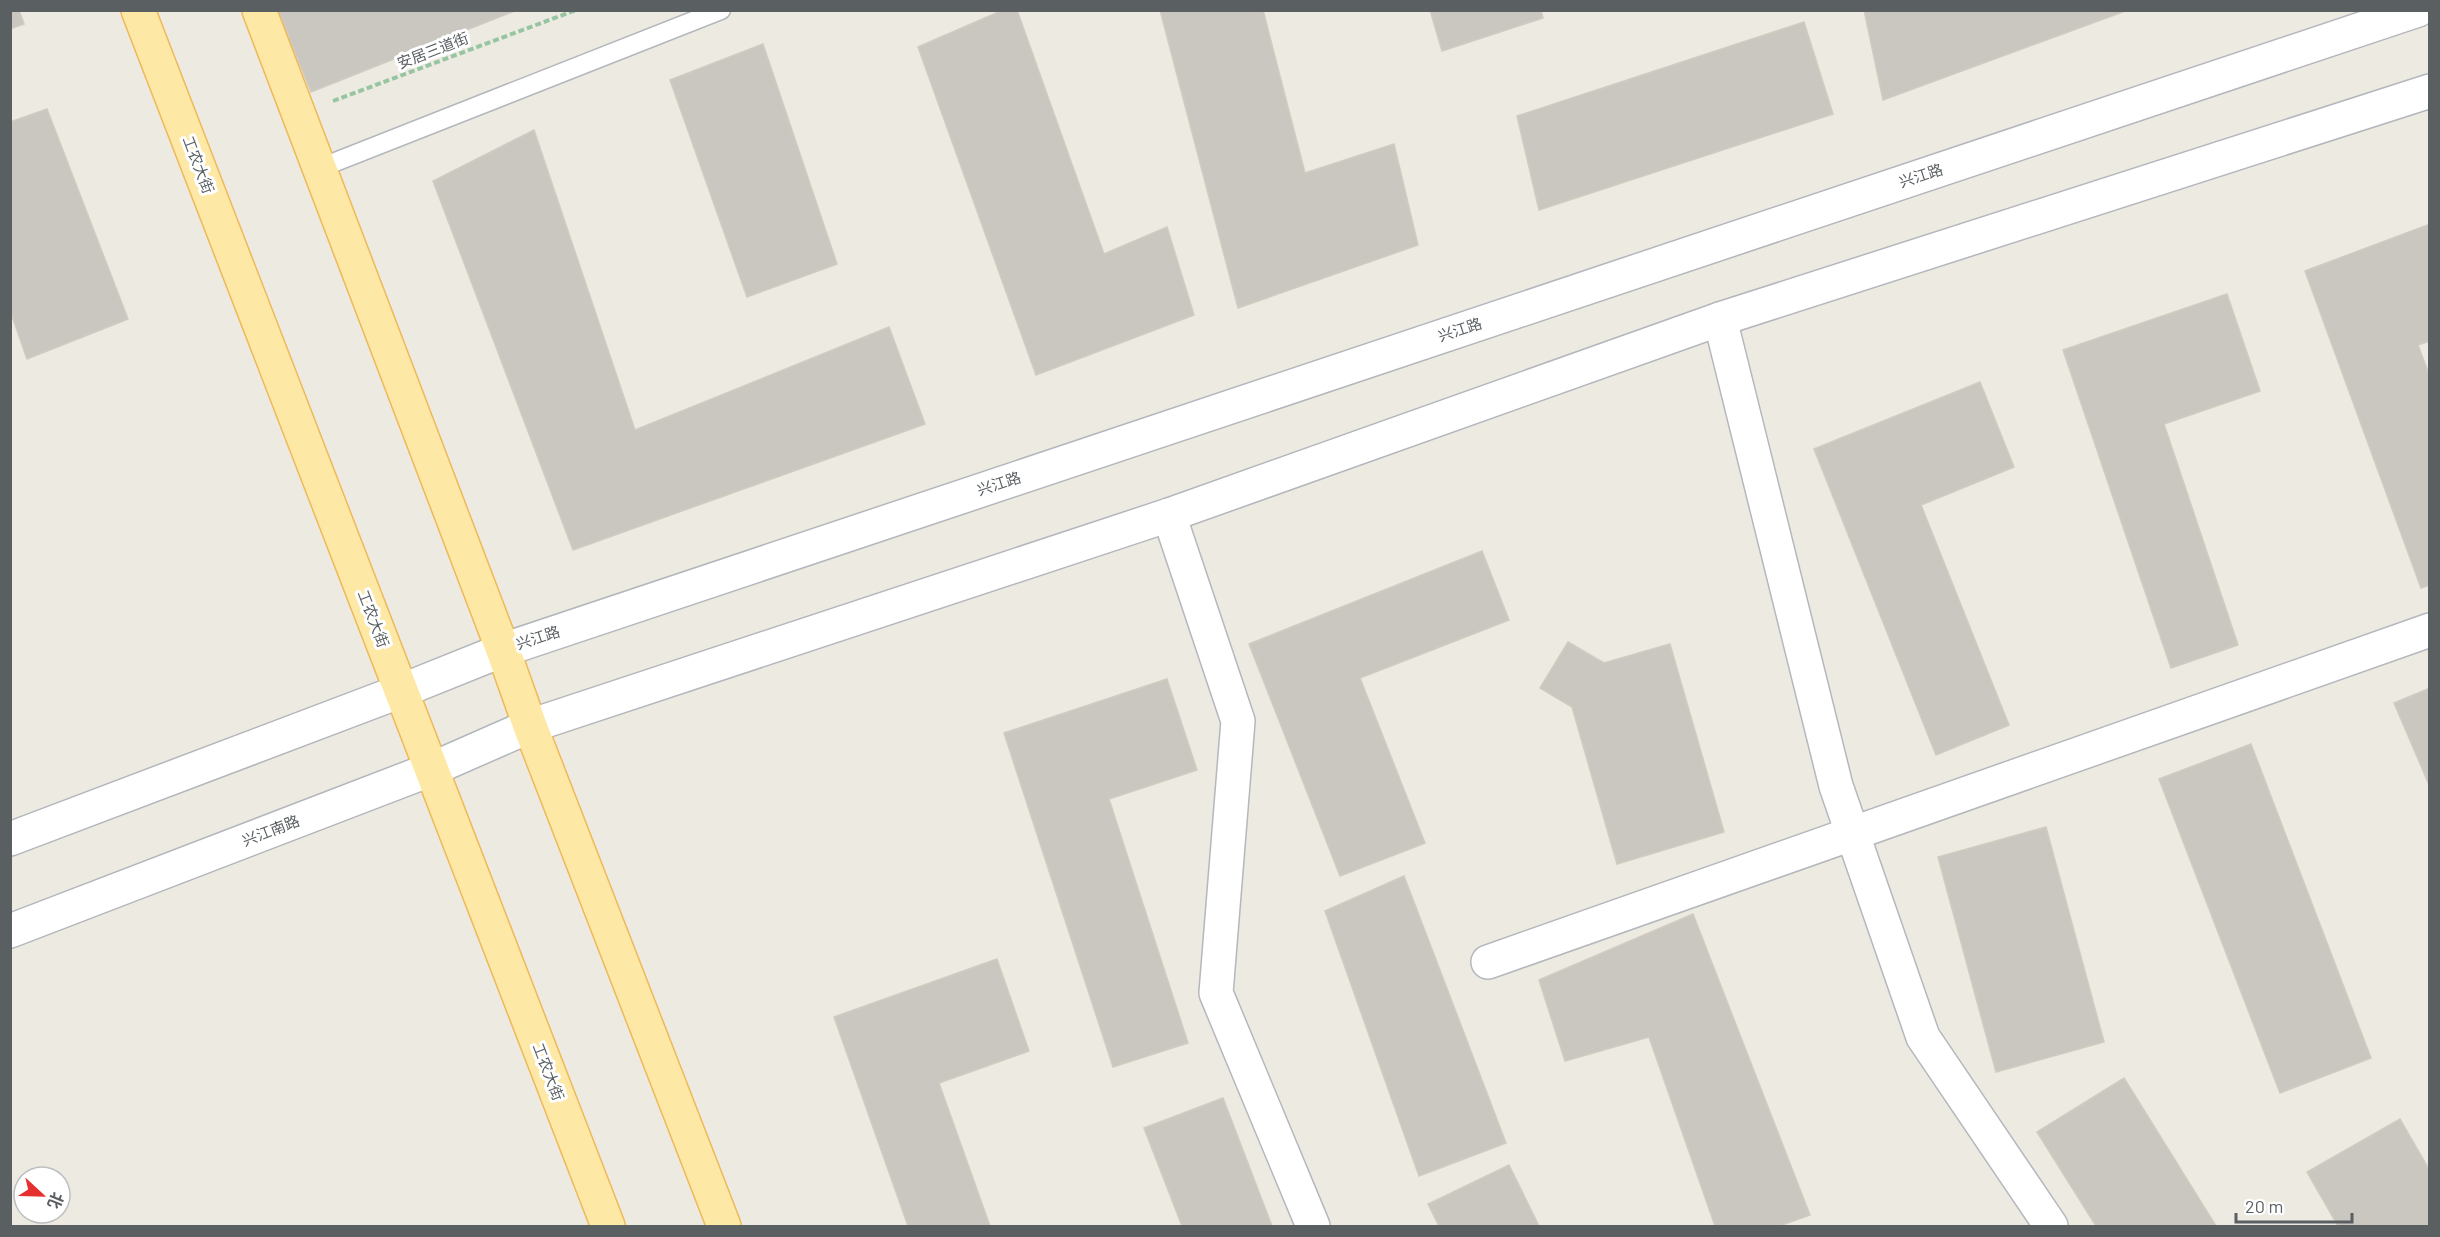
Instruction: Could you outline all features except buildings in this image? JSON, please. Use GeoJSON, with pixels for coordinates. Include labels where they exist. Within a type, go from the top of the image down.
{"type":"FeatureCollection","features":[{"type":"Feature","properties":{"kind":"main road","name":"工农大街"},"geometry":{"type":"LineString","coordinates":[[138,10],[608,1227]]}},
{"type":"Feature","properties":{"kind":"main road"},"geometry":{"type":"LineString","coordinates":[[259,10],[530,726],[724,1227]]}},
{"type":"Feature","properties":{"kind":"main road","name":"兴江路"},"geometry":{"type":"LineString","coordinates":[[503,650],[2418,10]]}},
{"type":"Feature","properties":{"kind":"main road"},"geometry":{"type":"LineString","coordinates":[[530,726],[1169,515],[1720,319],[2430,91]]}},
{"type":"Feature","properties":{"kind":"main road"},"geometry":{"type":"LineString","coordinates":[[1720,319],[1836,786],[1923,1036],[2051,1227]]}},
{"type":"Feature","properties":{"kind":"main road"},"geometry":{"type":"LineString","coordinates":[[1169,515],[1238,721],[1216,993],[1313,1227]]}},
{"type":"Feature","properties":{"kind":"main road"},"geometry":{"type":"LineString","coordinates":[[1488,962],[2430,630]]}},
{"type":"Feature","properties":{"kind":"main road"},"geometry":{"type":"LineString","coordinates":[[10,839],[401,692],[503,650]]}},
{"type":"Feature","properties":{"kind":"main road","name":"兴江南路"},"geometry":{"type":"LineString","coordinates":[[10,931],[432,769],[530,726]]}},
{"type":"Feature","properties":{"kind":"lane"},"geometry":{"type":"LineString","coordinates":[[320,168],[721,10]]}},
{"type":"Feature","properties":{"kind":"path","name":"安居三道街"},"geometry":{"type":"LineString","coordinates":[[299,114],[576,10]]}}]}
